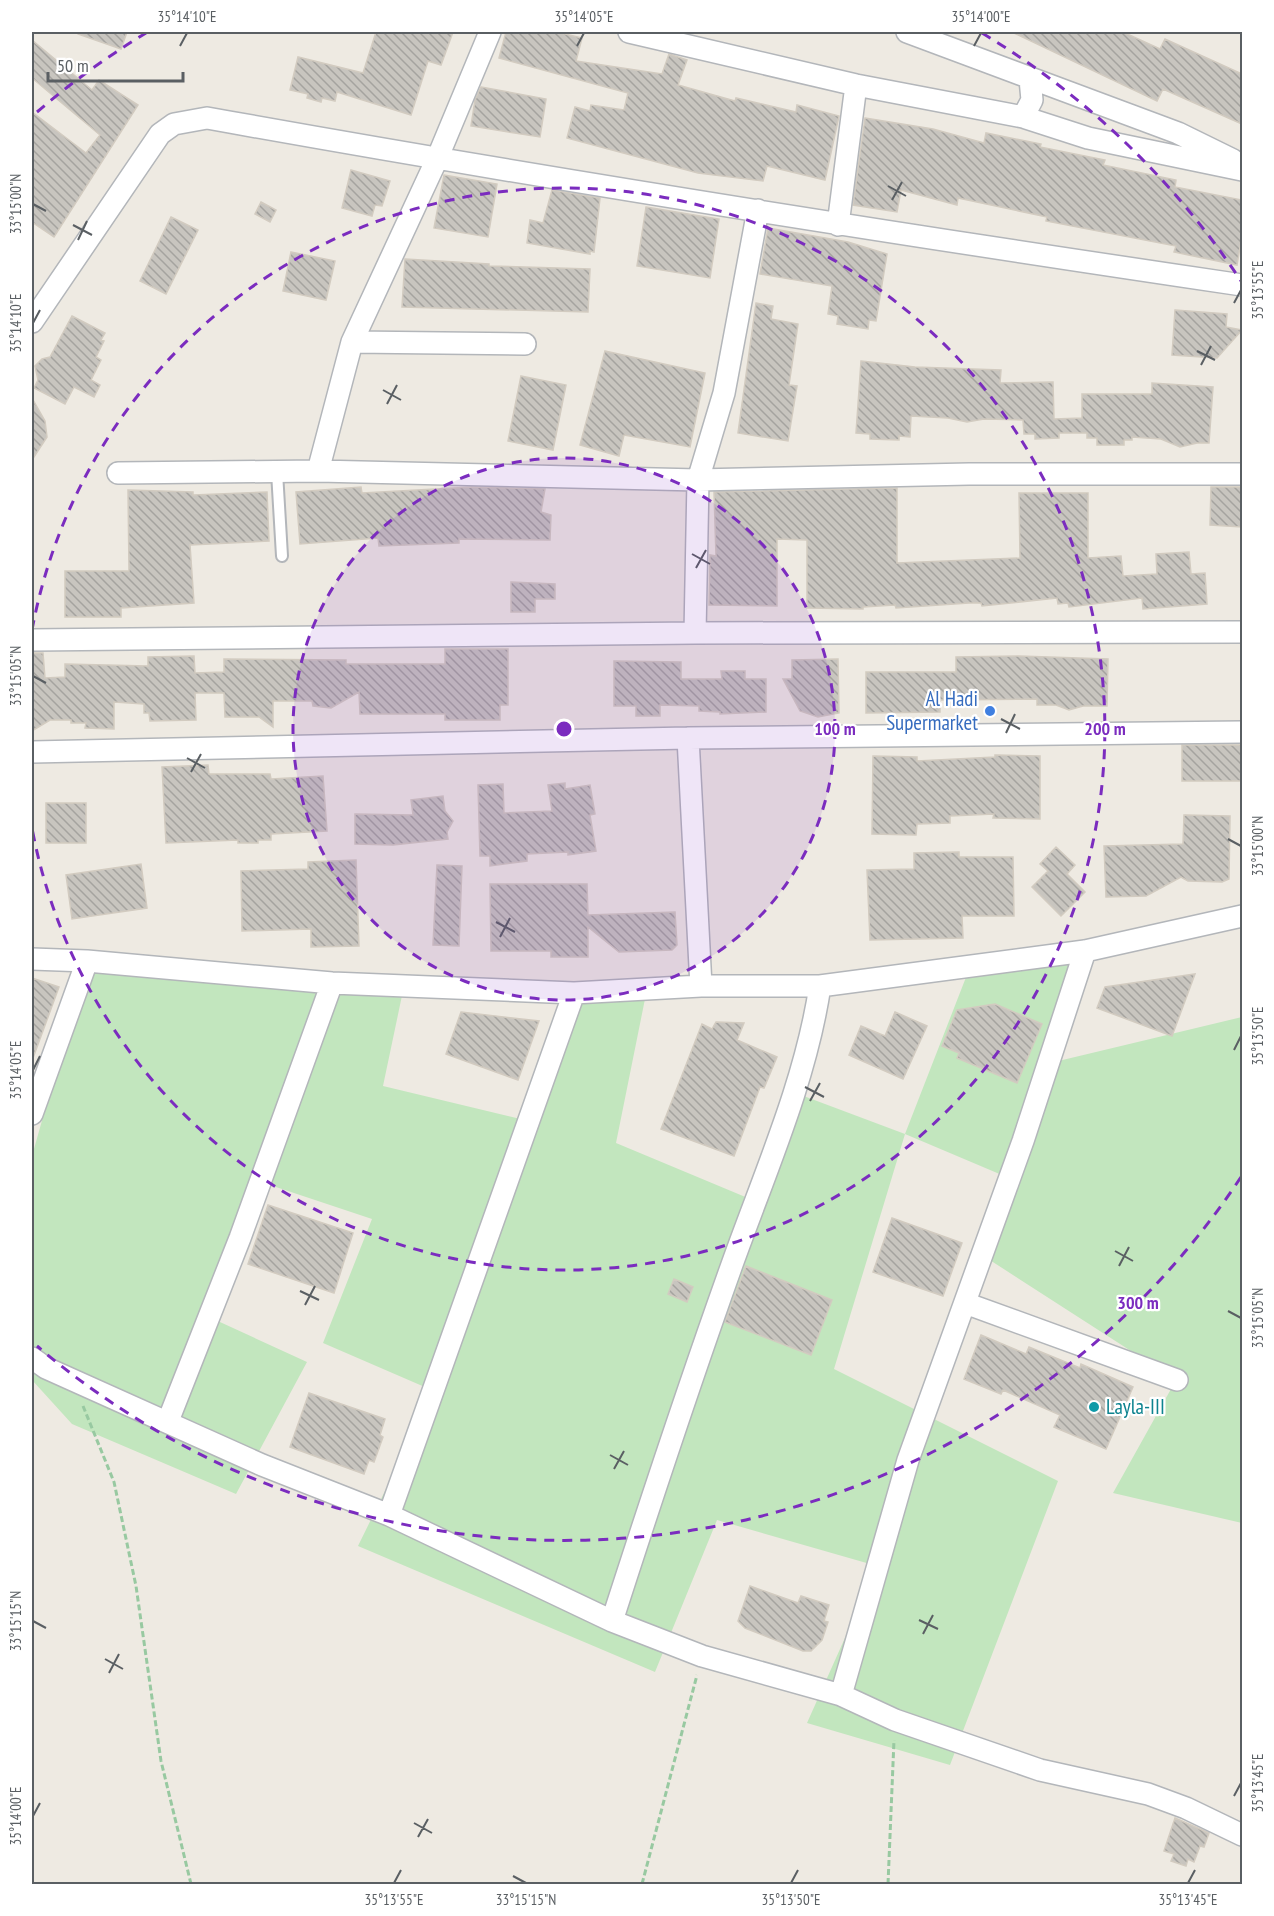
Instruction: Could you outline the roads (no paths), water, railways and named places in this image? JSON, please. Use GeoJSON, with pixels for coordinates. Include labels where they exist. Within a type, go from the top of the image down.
{"type":"FeatureCollection","features":[{"type":"Feature","properties":{"kind":"street"},"geometry":{"type":"LineString","coordinates":[[318,471],[352,342],[437,159],[490,32]]}},
{"type":"Feature","properties":{"kind":"street"},"geometry":{"type":"LineString","coordinates":[[629,32],[856,85],[1023,117],[1088,138],[1242,170]]}},
{"type":"Feature","properties":{"kind":"street"},"geometry":{"type":"LineString","coordinates":[[907,32],[1178,133],[1242,165]]}},
{"type":"Feature","properties":{"kind":"street"},"geometry":{"type":"LineString","coordinates":[[1023,117],[1032,100],[1030,79]]}},
{"type":"Feature","properties":{"kind":"street"},"geometry":{"type":"LineString","coordinates":[[838,225],[856,85]]}},
{"type":"Feature","properties":{"kind":"street"},"geometry":{"type":"LineString","coordinates":[[32,322],[150,146],[174,124],[207,117],[437,159],[758,210],[838,225],[1242,285]]}},
{"type":"Feature","properties":{"kind":"street"},"geometry":{"type":"LineString","coordinates":[[695,633],[698,480],[724,393],[758,210]]}},
{"type":"Feature","properties":{"kind":"street"},"geometry":{"type":"LineString","coordinates":[[352,342],[525,344]]}},
{"type":"Feature","properties":{"kind":"street"},"geometry":{"type":"LineString","coordinates":[[118,473],[318,471],[698,480],[969,474],[1242,474]]}},
{"type":"Feature","properties":{"kind":"street"},"geometry":{"type":"LineString","coordinates":[[32,640],[695,633],[1242,632]]}},
{"type":"Feature","properties":{"kind":"street"},"geometry":{"type":"LineString","coordinates":[[32,752],[688,738],[1242,732]]}},
{"type":"Feature","properties":{"kind":"street"},"geometry":{"type":"LineString","coordinates":[[688,738],[701,986]]}},
{"type":"Feature","properties":{"kind":"street"},"geometry":{"type":"LineString","coordinates":[[32,959],[87,961],[332,983],[574,993],[701,986],[820,986],[1085,951],[1242,916]]}},
{"type":"Feature","properties":{"kind":"street"},"geometry":{"type":"LineString","coordinates":[[841,1695],[908,1460],[1023,1141],[1085,951]]}},
{"type":"Feature","properties":{"kind":"street"},"geometry":{"type":"LineString","coordinates":[[32,1114],[87,961]]}},
{"type":"Feature","properties":{"kind":"street"},"geometry":{"type":"LineString","coordinates":[[168,1421],[240,1238],[332,983]]}},
{"type":"Feature","properties":{"kind":"street"},"geometry":{"type":"LineString","coordinates":[[612,1621],[680,1410],[778,1138],[813,1029],[820,986]]}},
{"type":"Feature","properties":{"kind":"street"},"geometry":{"type":"LineString","coordinates":[[390,1515],[574,993]]}},
{"type":"Feature","properties":{"kind":"street"},"geometry":{"type":"LineString","coordinates":[[965,1303],[1176,1380]]}},
{"type":"Feature","properties":{"kind":"street"},"geometry":{"type":"LineString","coordinates":[[36,1366],[168,1421],[262,1465],[390,1515],[612,1621],[702,1656],[841,1695],[895,1720],[1040,1770],[1148,1794],[1186,1808],[1242,1835]]}},
{"type":"Feature","properties":{"kind":"lane"},"geometry":{"type":"LineString","coordinates":[[277,472],[282,556]]}},
{"type":"Feature","properties":{"kind":"place","name":"Al Hadi Supermarket"},"geometry":{"type":"Point","coordinates":[990,711]}},
{"type":"Feature","properties":{"kind":"place","name":"Layla-III"},"geometry":{"type":"Point","coordinates":[1094,1407]}}]}
